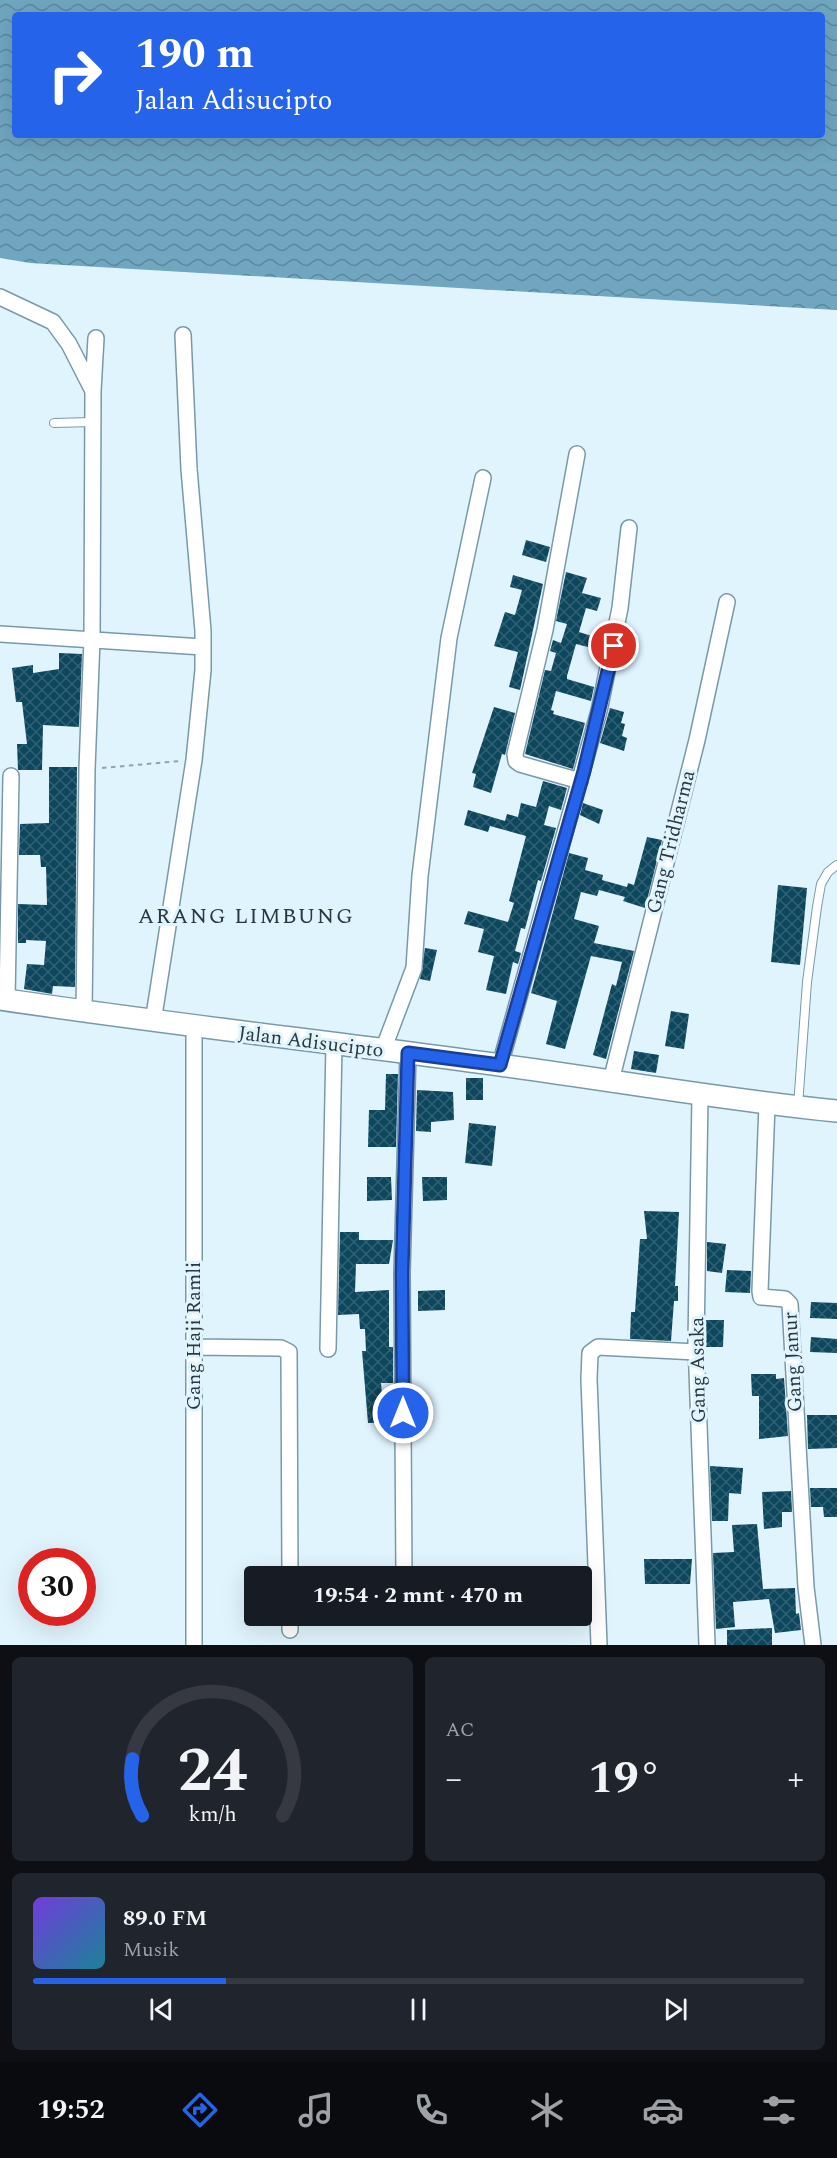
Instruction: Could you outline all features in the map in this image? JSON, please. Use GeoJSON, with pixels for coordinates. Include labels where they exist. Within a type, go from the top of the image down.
{"type":"FeatureCollection","features":[{"type":"Feature","properties":{"kind":"main road","name":"Jalan Adisucipto"},"geometry":{"type":"LineString","coordinates":[[3,999],[153,1022],[500,1065],[700,1095],[837,1112]]}},
{"type":"Feature","properties":{"kind":"street"},"geometry":{"type":"LineString","coordinates":[[0,297],[53,322],[69,344],[93,391]]}},
{"type":"Feature","properties":{"kind":"street"},"geometry":{"type":"LineString","coordinates":[[153,1022],[194,760],[203,647],[189,469],[183,335]]}},
{"type":"Feature","properties":{"kind":"street"},"geometry":{"type":"LineString","coordinates":[[84,1011],[87,769],[92,639],[93,391],[96,338]]}},
{"type":"Feature","properties":{"kind":"street"},"geometry":{"type":"LineString","coordinates":[[577,454],[545,630],[515,754],[516,761],[520,764],[580,781]]}},
{"type":"Feature","properties":{"kind":"street"},"geometry":{"type":"LineString","coordinates":[[383,1050],[414,969],[420,876],[449,638],[483,478]]}},
{"type":"Feature","properties":{"kind":"street"},"geometry":{"type":"LineString","coordinates":[[500,1065],[580,781],[614,646],[629,528]]}},
{"type":"Feature","properties":{"kind":"street","name":"Gang Tridharma"},"geometry":{"type":"LineString","coordinates":[[610,1081],[697,740],[727,602]]}},
{"type":"Feature","properties":{"kind":"street"},"geometry":{"type":"LineString","coordinates":[[0,634],[203,647]]}},
{"type":"Feature","properties":{"kind":"street"},"geometry":{"type":"LineString","coordinates":[[3,999],[11,776]]}},
{"type":"Feature","properties":{"kind":"street","name":"Gang Haji Ramli"},"geometry":{"type":"LineString","coordinates":[[194,1027],[195,1645]]}},
{"type":"Feature","properties":{"kind":"street"},"geometry":{"type":"LineString","coordinates":[[328,1349],[334,1044]]}},
{"type":"Feature","properties":{"kind":"street"},"geometry":{"type":"LineString","coordinates":[[404,1566],[402,1273],[408,1053]]}},
{"type":"Feature","properties":{"kind":"street","name":"Gang Asaka"},"geometry":{"type":"LineString","coordinates":[[700,1095],[696,1352],[707,1645]]}},
{"type":"Feature","properties":{"kind":"street","name":"Gang Janur"},"geometry":{"type":"LineString","coordinates":[[767,1104],[760,1291],[761,1298],[785,1299],[790,1304],[806,1587],[813,1645]]}},
{"type":"Feature","properties":{"kind":"street"},"geometry":{"type":"LineString","coordinates":[[194,1347],[281,1348],[289,1352],[290,1566]]}},
{"type":"Feature","properties":{"kind":"street"},"geometry":{"type":"LineString","coordinates":[[598,1645],[590,1353],[598,1347],[696,1352]]}},
{"type":"Feature","properties":{"kind":"lane"},"geometry":{"type":"LineString","coordinates":[[54,423],[93,422]]}},
{"type":"Feature","properties":{"kind":"lane"},"geometry":{"type":"LineString","coordinates":[[798,1107],[807,982],[817,907],[821,884],[828,872],[837,865]]}},
{"type":"Feature","properties":{"kind":"path"},"geometry":{"type":"LineString","coordinates":[[87,769],[194,760]]}},
{"type":"Feature","properties":{"kind":"water"},"geometry":{"type":"Polygon","coordinates":[[[0,0],[837,0],[837,310],[30,263],[0,258],[0,0]]]}},
{"type":"Feature","properties":{"kind":"building"},"geometry":{"type":"Polygon","coordinates":[[[526,540],[550,547],[546,562],[522,555],[526,540]]]}},
{"type":"Feature","properties":{"kind":"building"},"geometry":{"type":"Polygon","coordinates":[[[566,572],[587,578],[582,593],[601,598],[597,611],[586,608],[579,632],[595,637],[592,648],[576,644],[567,676],[567,679],[594,687],[591,701],[556,691],[551,710],[554,711],[553,714],[585,723],[573,769],[525,754],[545,670],[551,671],[556,653],[550,651],[553,640],[561,643],[567,624],[556,621],[566,572]]]}},
{"type":"Feature","properties":{"kind":"building"},"geometry":{"type":"Polygon","coordinates":[[[513,575],[543,584],[520,690],[509,687],[518,652],[494,646],[505,612],[515,615],[522,590],[510,587],[513,575]]]}},
{"type":"Feature","properties":{"kind":"building"},"geometry":{"type":"Polygon","coordinates":[[[59,653],[82,654],[79,727],[43,725],[42,770],[18,770],[17,744],[27,744],[22,702],[16,702],[12,668],[33,665],[33,673],[59,669],[59,653]]]}},
{"type":"Feature","properties":{"kind":"building"},"geometry":{"type":"Polygon","coordinates":[[[494,707],[515,713],[505,755],[502,754],[491,793],[473,787],[476,774],[472,773],[494,707]]]}},
{"type":"Feature","properties":{"kind":"building"},"geometry":{"type":"Polygon","coordinates":[[[610,708],[624,712],[621,723],[625,724],[622,736],[627,738],[624,751],[600,743],[610,708]]]}},
{"type":"Feature","properties":{"kind":"building"},"geometry":{"type":"Polygon","coordinates":[[[49,767],[77,767],[75,987],[53,986],[52,994],[24,989],[27,964],[44,965],[46,941],[26,940],[26,943],[18,943],[18,904],[47,905],[46,867],[41,867],[40,855],[19,855],[20,824],[49,823],[49,767]]]}},
{"type":"Feature","properties":{"kind":"building"},"geometry":{"type":"Polygon","coordinates":[[[543,781],[567,788],[561,810],[549,806],[544,825],[556,828],[541,881],[538,880],[525,929],[521,928],[515,951],[521,953],[518,964],[513,962],[506,994],[486,990],[494,956],[478,952],[484,929],[464,924],[468,911],[508,922],[514,903],[509,901],[526,836],[490,826],[488,832],[464,825],[468,810],[505,821],[507,814],[518,817],[521,803],[536,807],[543,781]]]}},
{"type":"Feature","properties":{"kind":"building"},"geometry":{"type":"Polygon","coordinates":[[[583,803],[603,810],[599,824],[580,815],[583,803]]]}},
{"type":"Feature","properties":{"kind":"building"},"geometry":{"type":"Polygon","coordinates":[[[647,837],[662,840],[645,908],[623,901],[625,897],[599,890],[597,896],[581,892],[574,919],[599,926],[594,943],[634,951],[606,1059],[593,1055],[612,984],[616,986],[622,962],[591,956],[565,1049],[546,1044],[557,1001],[531,993],[569,853],[588,858],[585,870],[603,875],[602,880],[627,887],[628,883],[634,885],[647,837]]]}},
{"type":"Feature","properties":{"kind":"building"},"geometry":{"type":"Polygon","coordinates":[[[778,885],[807,888],[800,965],[771,962],[778,885]]]}},
{"type":"Feature","properties":{"kind":"building"},"geometry":{"type":"Polygon","coordinates":[[[425,948],[437,950],[430,981],[420,979],[425,948]]]}},
{"type":"Feature","properties":{"kind":"building"},"geometry":{"type":"Polygon","coordinates":[[[671,1011],[689,1014],[684,1049],[665,1046],[671,1011]]]}},
{"type":"Feature","properties":{"kind":"building"},"geometry":{"type":"Polygon","coordinates":[[[634,1051],[659,1055],[656,1073],[631,1069],[634,1051]]]}},
{"type":"Feature","properties":{"kind":"building"},"geometry":{"type":"Polygon","coordinates":[[[386,1074],[398,1074],[396,1147],[368,1147],[369,1110],[385,1110],[386,1074]]]}},
{"type":"Feature","properties":{"kind":"building"},"geometry":{"type":"Polygon","coordinates":[[[466,1078],[483,1078],[483,1100],[466,1100],[466,1078]]]}},
{"type":"Feature","properties":{"kind":"building"},"geometry":{"type":"Polygon","coordinates":[[[417,1090],[453,1092],[454,1120],[431,1122],[431,1132],[416,1131],[417,1090]]]}},
{"type":"Feature","properties":{"kind":"building"},"geometry":{"type":"Polygon","coordinates":[[[469,1123],[496,1126],[492,1166],[465,1163],[469,1123]]]}},
{"type":"Feature","properties":{"kind":"building"},"geometry":{"type":"Polygon","coordinates":[[[367,1177],[391,1177],[392,1200],[367,1201],[367,1177]]]}},
{"type":"Feature","properties":{"kind":"building"},"geometry":{"type":"Polygon","coordinates":[[[422,1177],[447,1177],[447,1200],[423,1201],[422,1177]]]}},
{"type":"Feature","properties":{"kind":"building"},"geometry":{"type":"Polygon","coordinates":[[[644,1211],[679,1212],[675,1286],[678,1286],[678,1301],[674,1301],[671,1341],[630,1339],[631,1312],[635,1312],[640,1239],[647,1239],[644,1211]]]}},
{"type":"Feature","properties":{"kind":"building"},"geometry":{"type":"Polygon","coordinates":[[[340,1232],[359,1232],[359,1240],[393,1240],[389,1264],[356,1264],[355,1292],[389,1290],[389,1347],[393,1347],[393,1383],[381,1383],[383,1405],[390,1404],[391,1422],[368,1423],[362,1351],[366,1351],[365,1329],[360,1329],[359,1314],[338,1315],[340,1232]]]}},
{"type":"Feature","properties":{"kind":"building"},"geometry":{"type":"Polygon","coordinates":[[[707,1242],[726,1244],[722,1273],[707,1271],[707,1242]]]}},
{"type":"Feature","properties":{"kind":"building"},"geometry":{"type":"Polygon","coordinates":[[[727,1270],[751,1271],[750,1293],[725,1292],[727,1270]]]}},
{"type":"Feature","properties":{"kind":"building"},"geometry":{"type":"Polygon","coordinates":[[[445,1290],[445,1310],[418,1311],[418,1291],[445,1290]]]}},
{"type":"Feature","properties":{"kind":"building"},"geometry":{"type":"Polygon","coordinates":[[[811,1302],[837,1303],[837,1319],[810,1318],[811,1302]]]}},
{"type":"Feature","properties":{"kind":"building"},"geometry":{"type":"Polygon","coordinates":[[[706,1320],[724,1320],[723,1347],[706,1347],[706,1320]]]}},
{"type":"Feature","properties":{"kind":"building"},"geometry":{"type":"Polygon","coordinates":[[[811,1337],[837,1339],[837,1353],[810,1352],[811,1337]]]}},
{"type":"Feature","properties":{"kind":"building"},"geometry":{"type":"Polygon","coordinates":[[[751,1374],[776,1374],[776,1379],[784,1378],[788,1436],[759,1439],[759,1396],[752,1396],[751,1374]]]}},
{"type":"Feature","properties":{"kind":"building"},"geometry":{"type":"Polygon","coordinates":[[[807,1415],[837,1415],[837,1448],[808,1449],[807,1415]]]}},
{"type":"Feature","properties":{"kind":"building"},"geometry":{"type":"Polygon","coordinates":[[[710,1466],[743,1468],[741,1494],[729,1493],[728,1521],[712,1521],[710,1466]]]}},
{"type":"Feature","properties":{"kind":"building"},"geometry":{"type":"Polygon","coordinates":[[[810,1488],[837,1488],[837,1517],[824,1517],[823,1507],[811,1507],[810,1488]]]}},
{"type":"Feature","properties":{"kind":"building"},"geometry":{"type":"Polygon","coordinates":[[[791,1491],[792,1512],[782,1512],[782,1527],[764,1529],[762,1492],[791,1491]]]}},
{"type":"Feature","properties":{"kind":"building"},"geometry":{"type":"Polygon","coordinates":[[[757,1524],[763,1589],[795,1588],[796,1614],[799,1613],[801,1630],[775,1633],[769,1599],[733,1602],[735,1627],[716,1629],[713,1553],[734,1552],[732,1525],[757,1524]]]}},
{"type":"Feature","properties":{"kind":"building"},"geometry":{"type":"Polygon","coordinates":[[[644,1559],[692,1559],[690,1584],[645,1584],[644,1559]]]}},
{"type":"Feature","properties":{"kind":"building"},"geometry":{"type":"Polygon","coordinates":[[[772,1628],[772,1645],[727,1645],[727,1630],[772,1628]]]}},
{"type":"Feature","properties":{"kind":"district","name":"ARANG LIMBUNG"},"geometry":{"type":"Point","coordinates":[246,916]}},
{"type":"Feature","properties":{"kind":"route"},"geometry":{"type":"LineString","coordinates":[[403,1413],[402,1273],[408,1053],[500,1065],[584,771],[614,646]]}}]}
